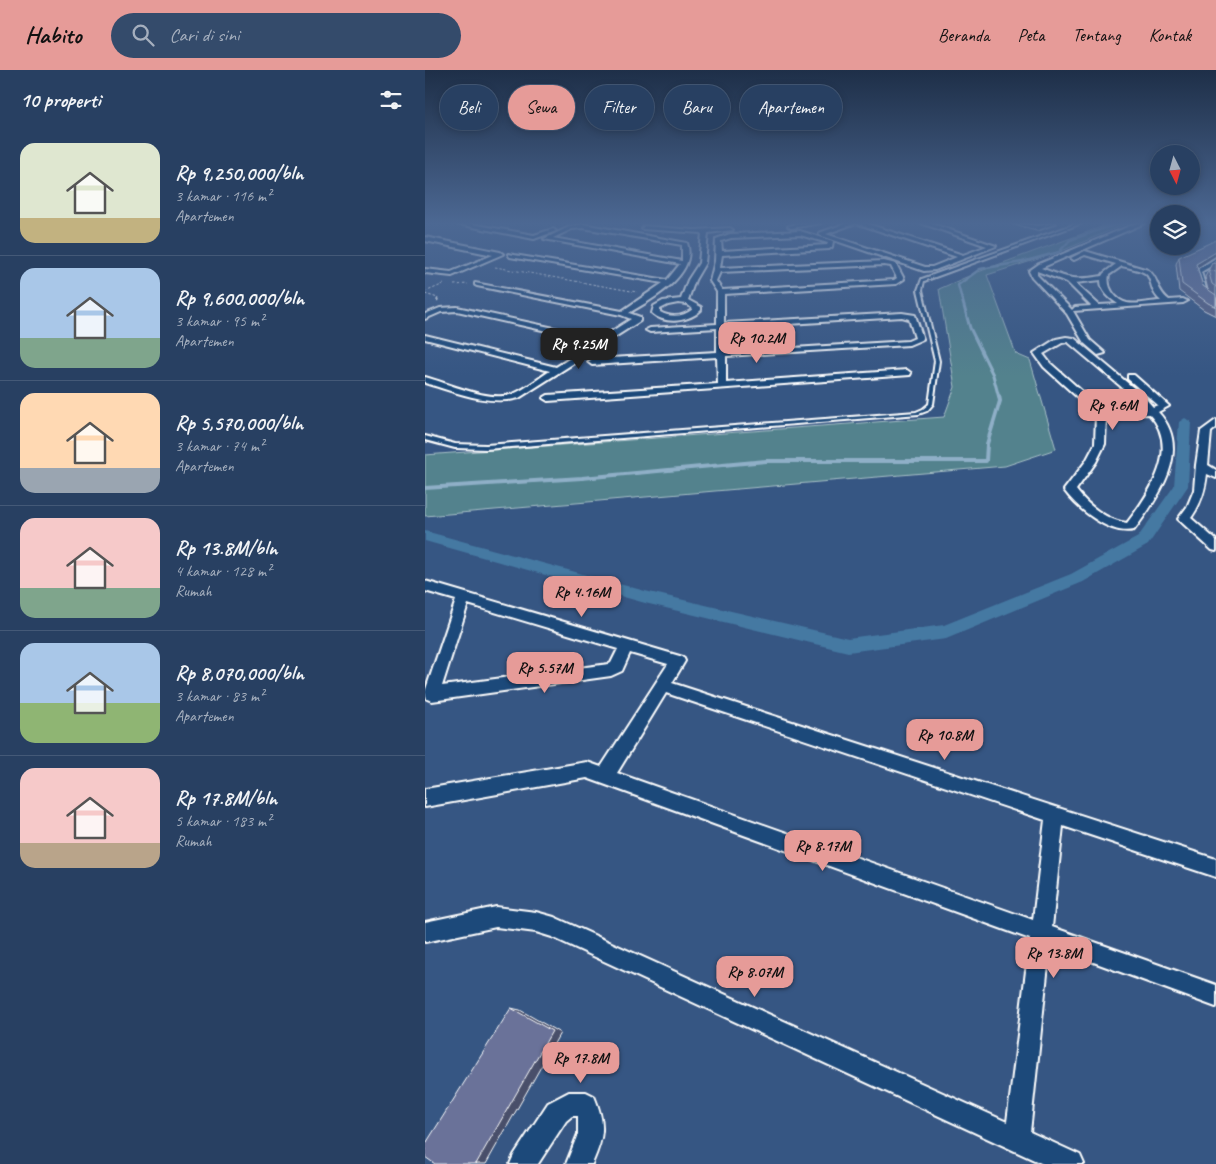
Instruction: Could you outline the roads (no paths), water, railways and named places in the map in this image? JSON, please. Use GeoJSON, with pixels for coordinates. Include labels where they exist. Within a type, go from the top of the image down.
{"type":"FeatureCollection","features":[{"type":"Feature","properties":{"kind":"street"},"geometry":{"type":"LineString","coordinates":[[621,274],[667,282]]}},
{"type":"Feature","properties":{"kind":"street"},"geometry":{"type":"LineString","coordinates":[[623,313],[645,301],[675,274]]}},
{"type":"Feature","properties":{"kind":"street"},"geometry":{"type":"LineString","coordinates":[[684,301],[689,292],[690,282],[696,274]]}},
{"type":"Feature","properties":{"kind":"street"},"geometry":{"type":"LineString","coordinates":[[716,274],[713,281],[720,292]]}},
{"type":"Feature","properties":{"kind":"street"},"geometry":{"type":"LineString","coordinates":[[720,292],[896,282],[901,279],[898,274]]}},
{"type":"Feature","properties":{"kind":"street"},"geometry":{"type":"LineString","coordinates":[[1033,274],[1076,320],[1087,341],[1107,358]]}},
{"type":"Feature","properties":{"kind":"street"},"geometry":{"type":"LineString","coordinates":[[1054,274],[1069,281],[1097,307]]}},
{"type":"Feature","properties":{"kind":"street"},"geometry":{"type":"LineString","coordinates":[[1106,274],[1104,278],[1106,291],[1125,305]]}},
{"type":"Feature","properties":{"kind":"street"},"geometry":{"type":"LineString","coordinates":[[1150,274],[1153,288],[1167,302]]}},
{"type":"Feature","properties":{"kind":"street"},"geometry":{"type":"LineString","coordinates":[[1200,274],[1204,284],[1204,294],[1216,302]]}},
{"type":"Feature","properties":{"kind":"street"},"geometry":{"type":"LineString","coordinates":[[1069,281],[1104,278]]}},
{"type":"Feature","properties":{"kind":"street"},"geometry":{"type":"LineString","coordinates":[[425,380],[492,399],[516,396],[637,320],[635,317],[623,313],[477,284]]}},
{"type":"Feature","properties":{"kind":"street"},"geometry":{"type":"LineString","coordinates":[[659,306],[656,313],[663,317],[683,317],[708,309],[720,292]]}},
{"type":"Feature","properties":{"kind":"street"},"geometry":{"type":"LineString","coordinates":[[645,301],[659,306]]}},
{"type":"Feature","properties":{"kind":"street"},"geometry":{"type":"LineString","coordinates":[[637,305],[659,306],[684,301],[708,309],[721,324],[722,386]]}},
{"type":"Feature","properties":{"kind":"street"},"geometry":{"type":"LineString","coordinates":[[1075,309],[1183,301]]}},
{"type":"Feature","properties":{"kind":"street"},"geometry":{"type":"LineString","coordinates":[[425,317],[440,310],[457,309],[603,340]]}},
{"type":"Feature","properties":{"kind":"street"},"geometry":{"type":"LineString","coordinates":[[592,362],[909,343],[919,339],[912,318],[905,315],[721,324],[650,330]]}},
{"type":"Feature","properties":{"kind":"street"},"geometry":{"type":"LineString","coordinates":[[425,337],[558,370]]}},
{"type":"Feature","properties":{"kind":"street"},"geometry":{"type":"LineString","coordinates":[[1101,413],[1100,444],[1091,462],[1070,490],[1081,503],[1106,520],[1121,527],[1132,525],[1148,504],[1165,474],[1168,440],[1163,423],[1152,411],[1141,398],[1071,340],[1059,340],[1038,353],[1047,365],[1101,413],[1152,411],[1164,406],[1125,373]]}},
{"type":"Feature","properties":{"kind":"street"},"geometry":{"type":"LineString","coordinates":[[548,398],[907,374]]}},
{"type":"Feature","properties":{"kind":"street"},"geometry":{"type":"LineString","coordinates":[[1216,423],[1206,431],[1201,465],[1200,490],[1192,508],[1184,518],[1216,547]]}},
{"type":"Feature","properties":{"kind":"street"},"geometry":{"type":"LineString","coordinates":[[1201,465],[1216,475]]}},
{"type":"Feature","properties":{"kind":"street"},"geometry":{"type":"LineString","coordinates":[[425,586],[678,661],[605,776]]}},
{"type":"Feature","properties":{"kind":"street"},"geometry":{"type":"LineString","coordinates":[[463,598],[432,694],[611,670],[617,667],[626,646]]}},
{"type":"Feature","properties":{"kind":"street"},"geometry":{"type":"LineString","coordinates":[[663,686],[1216,868]]}},
{"type":"Feature","properties":{"kind":"street"},"geometry":{"type":"LineString","coordinates":[[425,798],[587,770],[1216,996]]}},
{"type":"Feature","properties":{"kind":"street"},"geometry":{"type":"LineString","coordinates":[[1017,1139],[1055,815]]}},
{"type":"Feature","properties":{"kind":"street"},"geometry":{"type":"LineString","coordinates":[[425,932],[496,917],[554,926],[1071,1164]]}},
{"type":"Feature","properties":{"kind":"street"},"geometry":{"type":"LineString","coordinates":[[523,1164],[557,1112],[569,1104],[586,1104],[592,1118],[591,1132],[579,1164]]}},
{"type":"Feature","properties":{"kind":"lane"},"geometry":{"type":"LineString","coordinates":[[425,438],[455,446],[486,447],[917,413],[925,410],[931,404],[937,361],[920,290],[923,280],[939,274]]}},
{"type":"Feature","properties":{"kind":"waterway"},"geometry":{"type":"LineString","coordinates":[[962,300],[958,285],[973,274]]}},
{"type":"Feature","properties":{"kind":"waterway"},"geometry":{"type":"LineString","coordinates":[[962,299],[970,328],[993,375],[999,398]]}},
{"type":"Feature","properties":{"kind":"waterway"},"geometry":{"type":"LineString","coordinates":[[425,488],[582,478],[766,461],[986,461],[987,444],[1000,401],[999,396]]}},
{"type":"Feature","properties":{"kind":"waterway"},"geometry":{"type":"LineString","coordinates":[[425,536],[645,597],[848,645],[946,632],[1077,578],[1143,541],[1181,486],[1185,422]]}}]}
